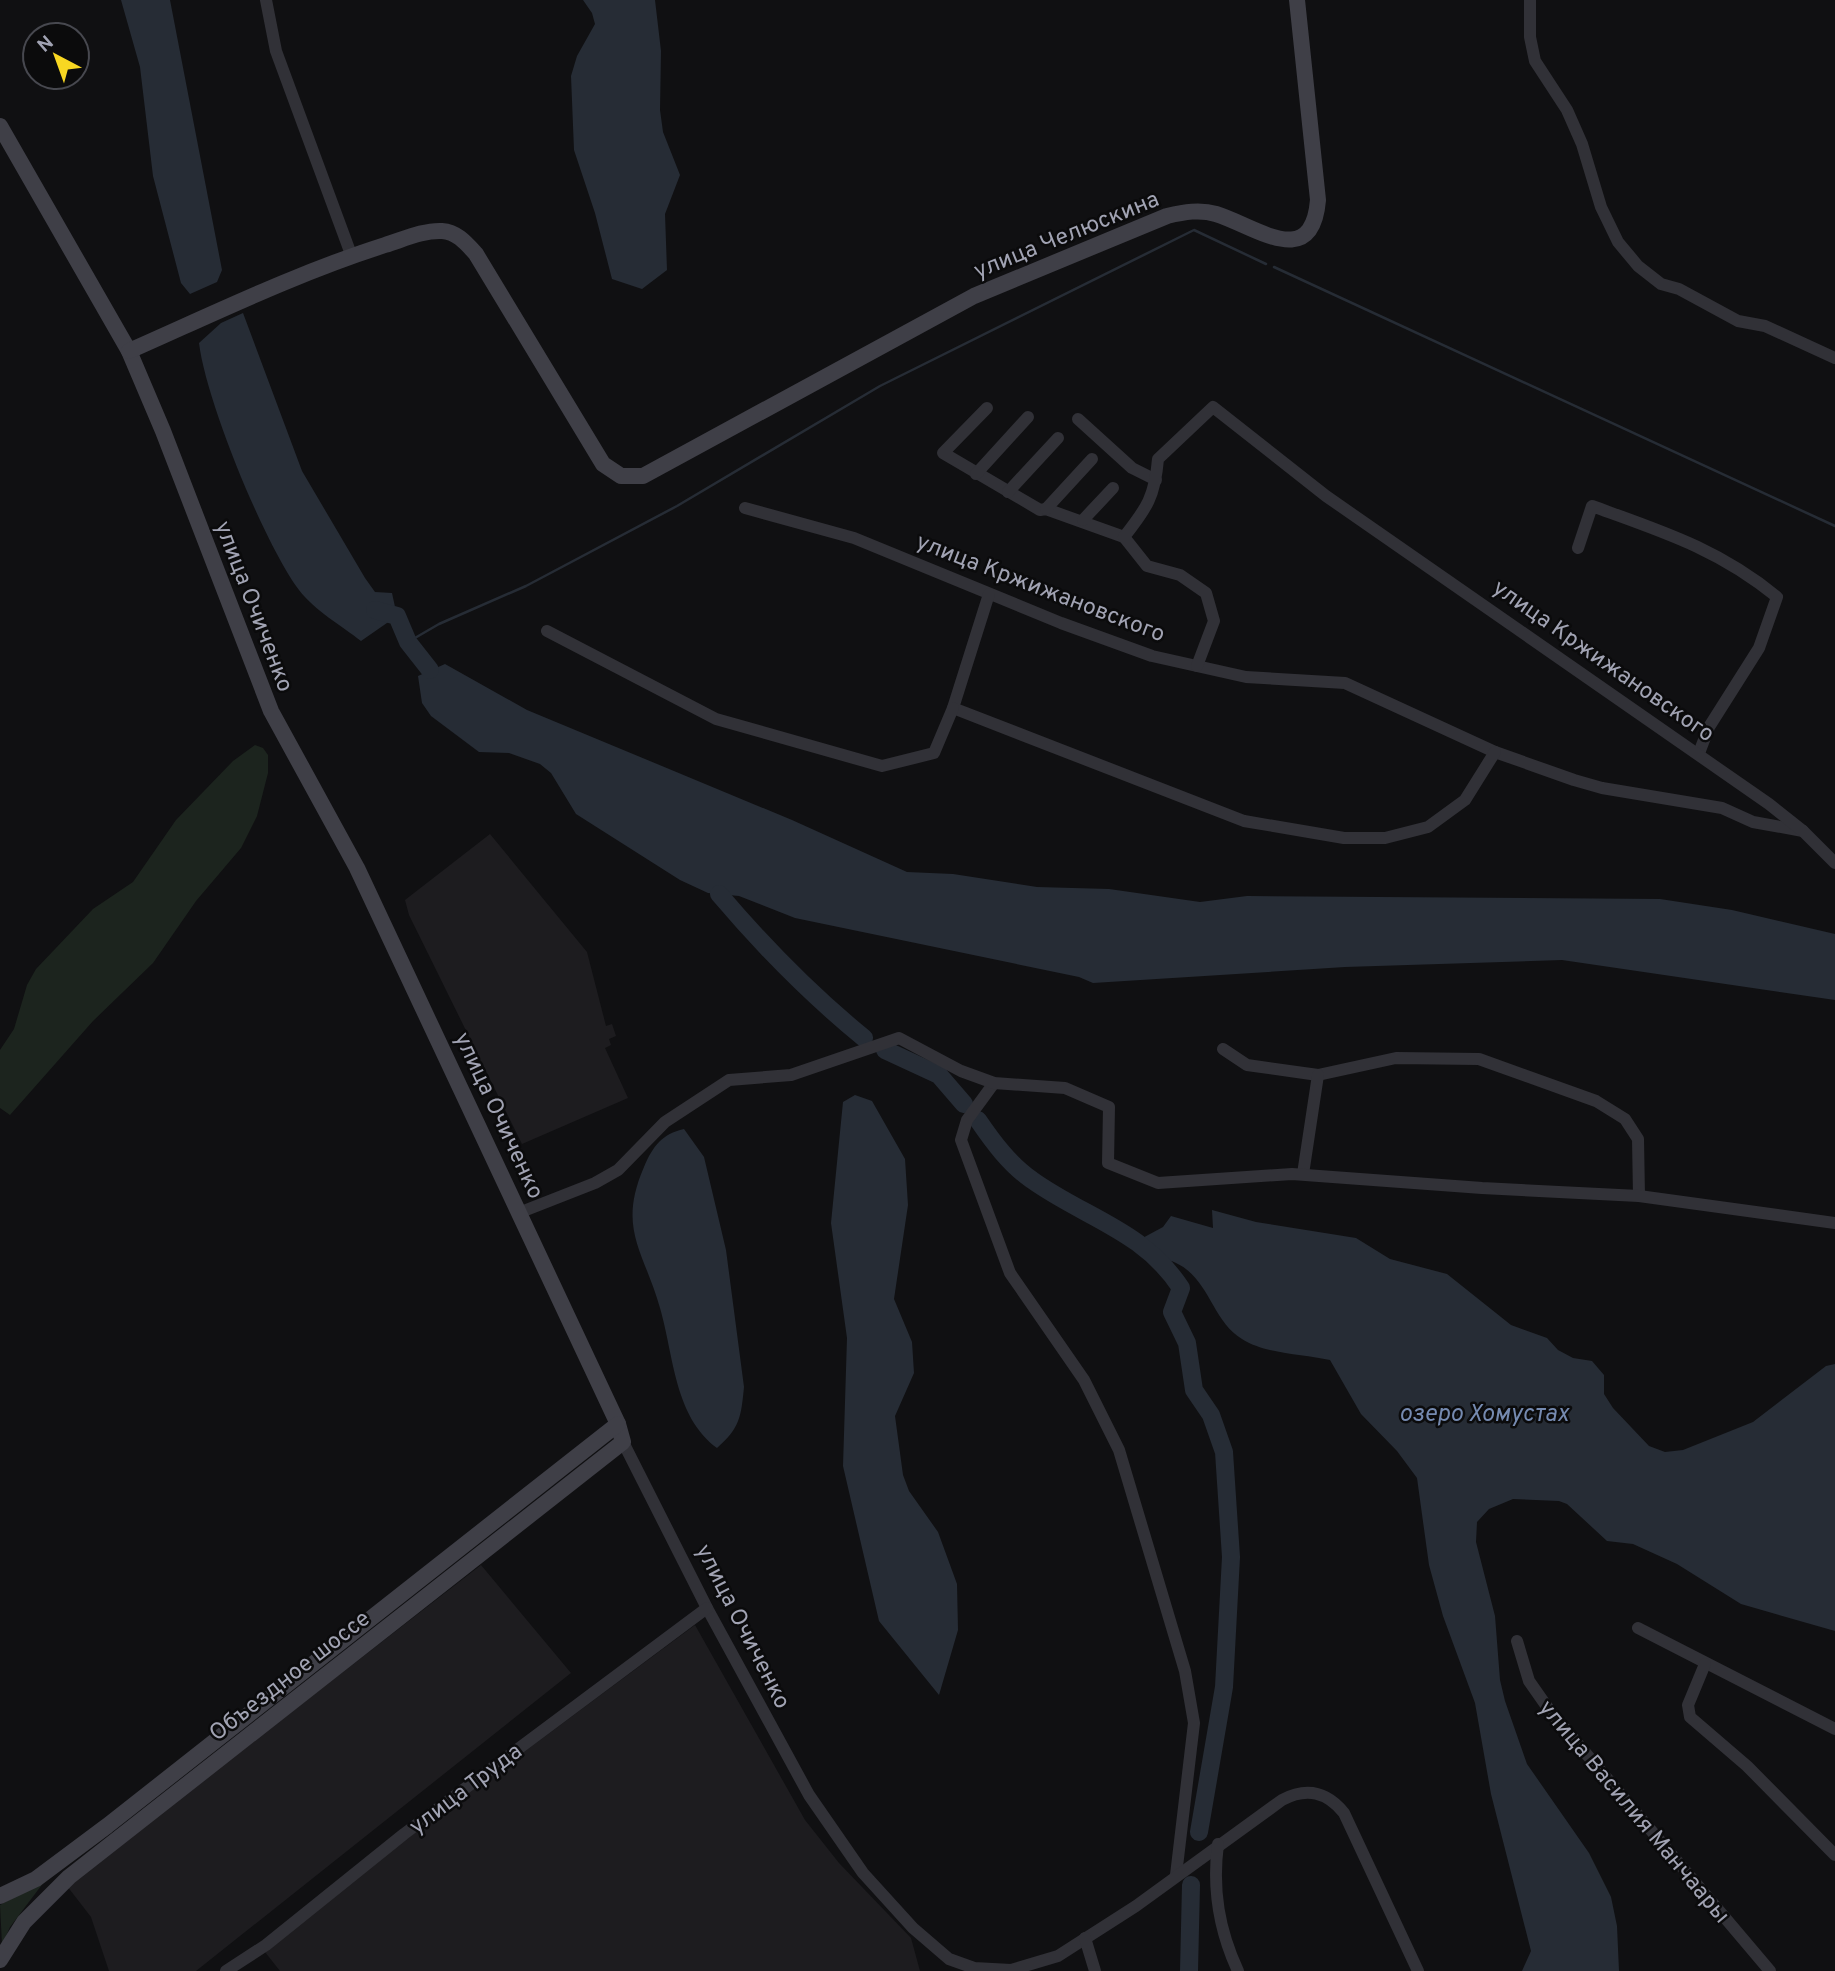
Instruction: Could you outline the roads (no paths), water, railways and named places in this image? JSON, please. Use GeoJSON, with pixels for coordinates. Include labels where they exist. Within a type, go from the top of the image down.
{"type":"FeatureCollection","features":[{"type":"Feature","properties":{"kind":"street"},"geometry":{"type":"LineString","coordinates":[[129,351],[352,257],[276,51],[266,0]]}},
{"type":"Feature","properties":{"kind":"street","name":"улица Челюскина"},"geometry":{"type":"LineString","coordinates":[[352,257],[426,233],[442,231],[458,235],[476,254],[603,464],[621,476],[643,476],[974,296],[1167,216],[1199,211],[1216,214],[1271,238],[1287,240],[1303,236],[1316,221],[1318,200],[1297,0]]}},
{"type":"Feature","properties":{"kind":"street"},"geometry":{"type":"LineString","coordinates":[[1530,0],[1530,37],[1535,61],[1567,110],[1582,144],[1601,207],[1618,242],[1638,266],[1661,284],[1679,289],[1738,321],[1765,326],[1835,358]]}},
{"type":"Feature","properties":{"kind":"street","name":"улица Очиченко"},"geometry":{"type":"LineString","coordinates":[[0,126],[129,351],[163,431],[271,711],[357,868],[521,1213],[618,1424],[623,1442],[706,1608],[781,1749],[832,1832],[863,1873],[932,1947],[949,1959],[976,1970],[1011,1970],[1037,1965],[1085,1938],[1136,1906],[1218,1844],[1289,1796],[1307,1792],[1332,1799],[1344,1813],[1418,1971]]}},
{"type":"Feature","properties":{"kind":"street","name":"улица Кржижановского"},"geometry":{"type":"LineString","coordinates":[[1156,480],[1158,459],[1213,407],[1326,496],[1699,753],[1803,831],[1835,863]]}},
{"type":"Feature","properties":{"kind":"street"},"geometry":{"type":"LineString","coordinates":[[987,408],[943,453],[1040,510],[1046,509],[1083,520],[1124,537],[1147,566],[1181,575],[1206,593],[1214,621],[1197,666]]}},
{"type":"Feature","properties":{"kind":"street"},"geometry":{"type":"LineString","coordinates":[[976,474],[1028,417]]}},
{"type":"Feature","properties":{"kind":"street"},"geometry":{"type":"LineString","coordinates":[[1078,419],[1132,468],[1156,480],[1148,507],[1124,537]]}},
{"type":"Feature","properties":{"kind":"street"},"geometry":{"type":"LineString","coordinates":[[1008,492],[1058,438]]}},
{"type":"Feature","properties":{"kind":"street"},"geometry":{"type":"LineString","coordinates":[[1046,509],[1092,459]]}},
{"type":"Feature","properties":{"kind":"street"},"geometry":{"type":"LineString","coordinates":[[1083,520],[1113,488]]}},
{"type":"Feature","properties":{"kind":"street"},"geometry":{"type":"LineString","coordinates":[[1578,548],[1592,506],[1677,537],[1744,569],[1777,597],[1759,648],[1709,727],[1699,753]]}},
{"type":"Feature","properties":{"kind":"street","name":"улица Кржижановского"},"geometry":{"type":"LineString","coordinates":[[745,508],[854,538],[989,594],[1152,656],[1246,677],[1345,683],[1496,752],[1602,788],[1722,808],[1753,822],[1803,831]]}},
{"type":"Feature","properties":{"kind":"street"},"geometry":{"type":"LineString","coordinates":[[547,631],[716,719],[882,766],[934,753],[953,708],[989,594]]}},
{"type":"Feature","properties":{"kind":"street"},"geometry":{"type":"LineString","coordinates":[[953,708],[1244,821],[1344,838],[1385,838],[1428,827],[1465,800],[1496,752]]}},
{"type":"Feature","properties":{"kind":"street"},"geometry":{"type":"LineString","coordinates":[[521,1213],[595,1183],[618,1170],[665,1122],[729,1080],[791,1075],[899,1038],[961,1070],[994,1083],[1065,1088],[1109,1107],[1108,1163],[1157,1183],[1303,1174],[1482,1188],[1639,1196],[1835,1223]]}},
{"type":"Feature","properties":{"kind":"street"},"geometry":{"type":"LineString","coordinates":[[1223,1049],[1248,1065],[1318,1076],[1396,1058],[1479,1059],[1573,1092],[1596,1101],[1625,1119],[1638,1139],[1639,1196]]}},
{"type":"Feature","properties":{"kind":"street"},"geometry":{"type":"LineString","coordinates":[[1303,1174],[1318,1076]]}},
{"type":"Feature","properties":{"kind":"street"},"geometry":{"type":"LineString","coordinates":[[994,1083],[967,1120],[961,1140],[1010,1273],[1084,1380],[1119,1450],[1185,1671],[1194,1723],[1176,1875]]}},
{"type":"Feature","properties":{"kind":"street","name":"Объездное шоссе"},"geometry":{"type":"LineString","coordinates":[[0,1896],[36,1880],[107,1826],[618,1424]]}},
{"type":"Feature","properties":{"kind":"street","name":"Объездное шоссе"},"geometry":{"type":"LineString","coordinates":[[0,1960],[24,1922],[57,1887],[623,1442]]}},
{"type":"Feature","properties":{"kind":"street","name":"улица Труда"},"geometry":{"type":"LineString","coordinates":[[226,1971],[265,1945],[404,1835],[706,1608]]}},
{"type":"Feature","properties":{"kind":"street"},"geometry":{"type":"LineString","coordinates":[[1639,1628],[1835,1729]]}},
{"type":"Feature","properties":{"kind":"street","name":"улица Василия Манчаары"},"geometry":{"type":"LineString","coordinates":[[1517,1641],[1529,1681],[1550,1711],[1770,1971]]}},
{"type":"Feature","properties":{"kind":"street"},"geometry":{"type":"LineString","coordinates":[[1705,1664],[1688,1705],[1690,1717],[1747,1766],[1835,1856]]}},
{"type":"Feature","properties":{"kind":"street"},"geometry":{"type":"LineString","coordinates":[[1218,1844],[1214,1872],[1217,1906],[1225,1944],[1238,1971]]}},
{"type":"Feature","properties":{"kind":"street"},"geometry":{"type":"LineString","coordinates":[[1085,1938],[1095,1971]]}},
{"type":"Feature","properties":{"kind":"water"},"geometry":{"type":"Polygon","coordinates":[[[121,0],[170,0],[222,270],[217,282],[190,294],[181,283],[153,176],[140,67],[121,0]]]}},
{"type":"Feature","properties":{"kind":"water"},"geometry":{"type":"Polygon","coordinates":[[[583,0],[655,0],[661,51],[660,110],[663,132],[680,175],[665,214],[667,270],[642,289],[612,279],[595,213],[574,150],[571,76],[577,56],[595,24],[592,13],[583,0]]]}},
{"type":"Feature","properties":{"kind":"water"},"geometry":{"type":"Polygon","coordinates":[[[243,313],[302,471],[375,592],[392,593],[397,616],[361,641],[320,611],[299,590],[270,540],[224,434],[199,343],[221,323],[243,313]]]}},
{"type":"Feature","properties":{"kind":"water"},"geometry":{"type":"Polygon","coordinates":[[[445,664],[527,710],[792,820],[907,872],[953,874],[1037,887],[1109,889],[1200,902],[1247,896],[1660,899],[1732,910],[1835,934],[1835,1000],[1562,960],[1345,967],[1093,983],[1079,977],[795,918],[739,896],[708,893],[680,880],[576,814],[551,773],[540,764],[509,753],[479,752],[431,716],[422,703],[418,676],[445,664]]]}},
{"type":"Feature","properties":{"kind":"water"},"geometry":{"type":"Polygon","coordinates":[[[855,1095],[872,1101],[905,1159],[908,1205],[894,1299],[912,1342],[914,1373],[895,1416],[903,1475],[909,1491],[938,1532],[957,1584],[958,1630],[939,1695],[879,1621],[843,1466],[847,1338],[831,1223],[843,1102],[855,1095]]]}},
{"type":"Feature","properties":{"kind":"water"},"geometry":{"type":"Polygon","coordinates":[[[684,1129],[704,1157],[726,1250],[744,1387],[742,1406],[735,1428],[717,1448],[703,1435],[684,1402],[660,1308],[633,1224],[636,1189],[651,1153],[664,1138],[684,1129]]]}},
{"type":"Feature","properties":{"kind":"water","name":"озеро Хомустах"},"geometry":{"type":"Polygon","coordinates":[[[1212,1210],[1256,1222],[1356,1238],[1390,1259],[1447,1274],[1511,1325],[1547,1338],[1558,1350],[1573,1358],[1592,1361],[1604,1375],[1604,1394],[1613,1408],[1649,1446],[1665,1452],[1683,1450],[1753,1422],[1826,1366],[1835,1364],[1835,1631],[1741,1604],[1677,1564],[1633,1544],[1607,1541],[1567,1504],[1559,1501],[1513,1499],[1489,1509],[1477,1522],[1476,1542],[1495,1616],[1500,1680],[1505,1701],[1527,1764],[1589,1853],[1611,1897],[1617,1926],[1619,1971],[1522,1971],[1531,1951],[1491,1794],[1475,1703],[1443,1616],[1429,1565],[1417,1478],[1397,1451],[1361,1414],[1330,1360],[1273,1351],[1242,1339],[1224,1322],[1196,1279],[1187,1270],[1173,1261],[1145,1256],[1137,1241],[1163,1227],[1171,1216],[1213,1228],[1212,1210]]]}},
{"type":"Feature","properties":{"kind":"waterway"},"geometry":{"type":"LineString","coordinates":[[408,642],[439,624],[526,586],[677,506],[880,386],[1194,230],[1266,264]]}},
{"type":"Feature","properties":{"kind":"waterway"},"geometry":{"type":"LineString","coordinates":[[1274,267],[1835,526]]}},
{"type":"Feature","properties":{"kind":"waterway"},"geometry":{"type":"LineString","coordinates":[[375,610],[397,616],[408,642],[430,670]]}},
{"type":"Feature","properties":{"kind":"waterway"},"geometry":{"type":"LineString","coordinates":[[719,894],[788,969],[864,1038]]}},
{"type":"Feature","properties":{"kind":"waterway"},"geometry":{"type":"LineString","coordinates":[[885,1050],[939,1075],[964,1104]]}},
{"type":"Feature","properties":{"kind":"waterway"},"geometry":{"type":"LineString","coordinates":[[978,1120],[1002,1153],[1024,1174],[1131,1238],[1166,1268],[1181,1288],[1172,1312],[1187,1343],[1194,1390],[1211,1415],[1224,1452],[1231,1557],[1224,1687],[1199,1832]]}},
{"type":"Feature","properties":{"kind":"waterway"},"geometry":{"type":"LineString","coordinates":[[1189,1971],[1191,1885]]}}]}
